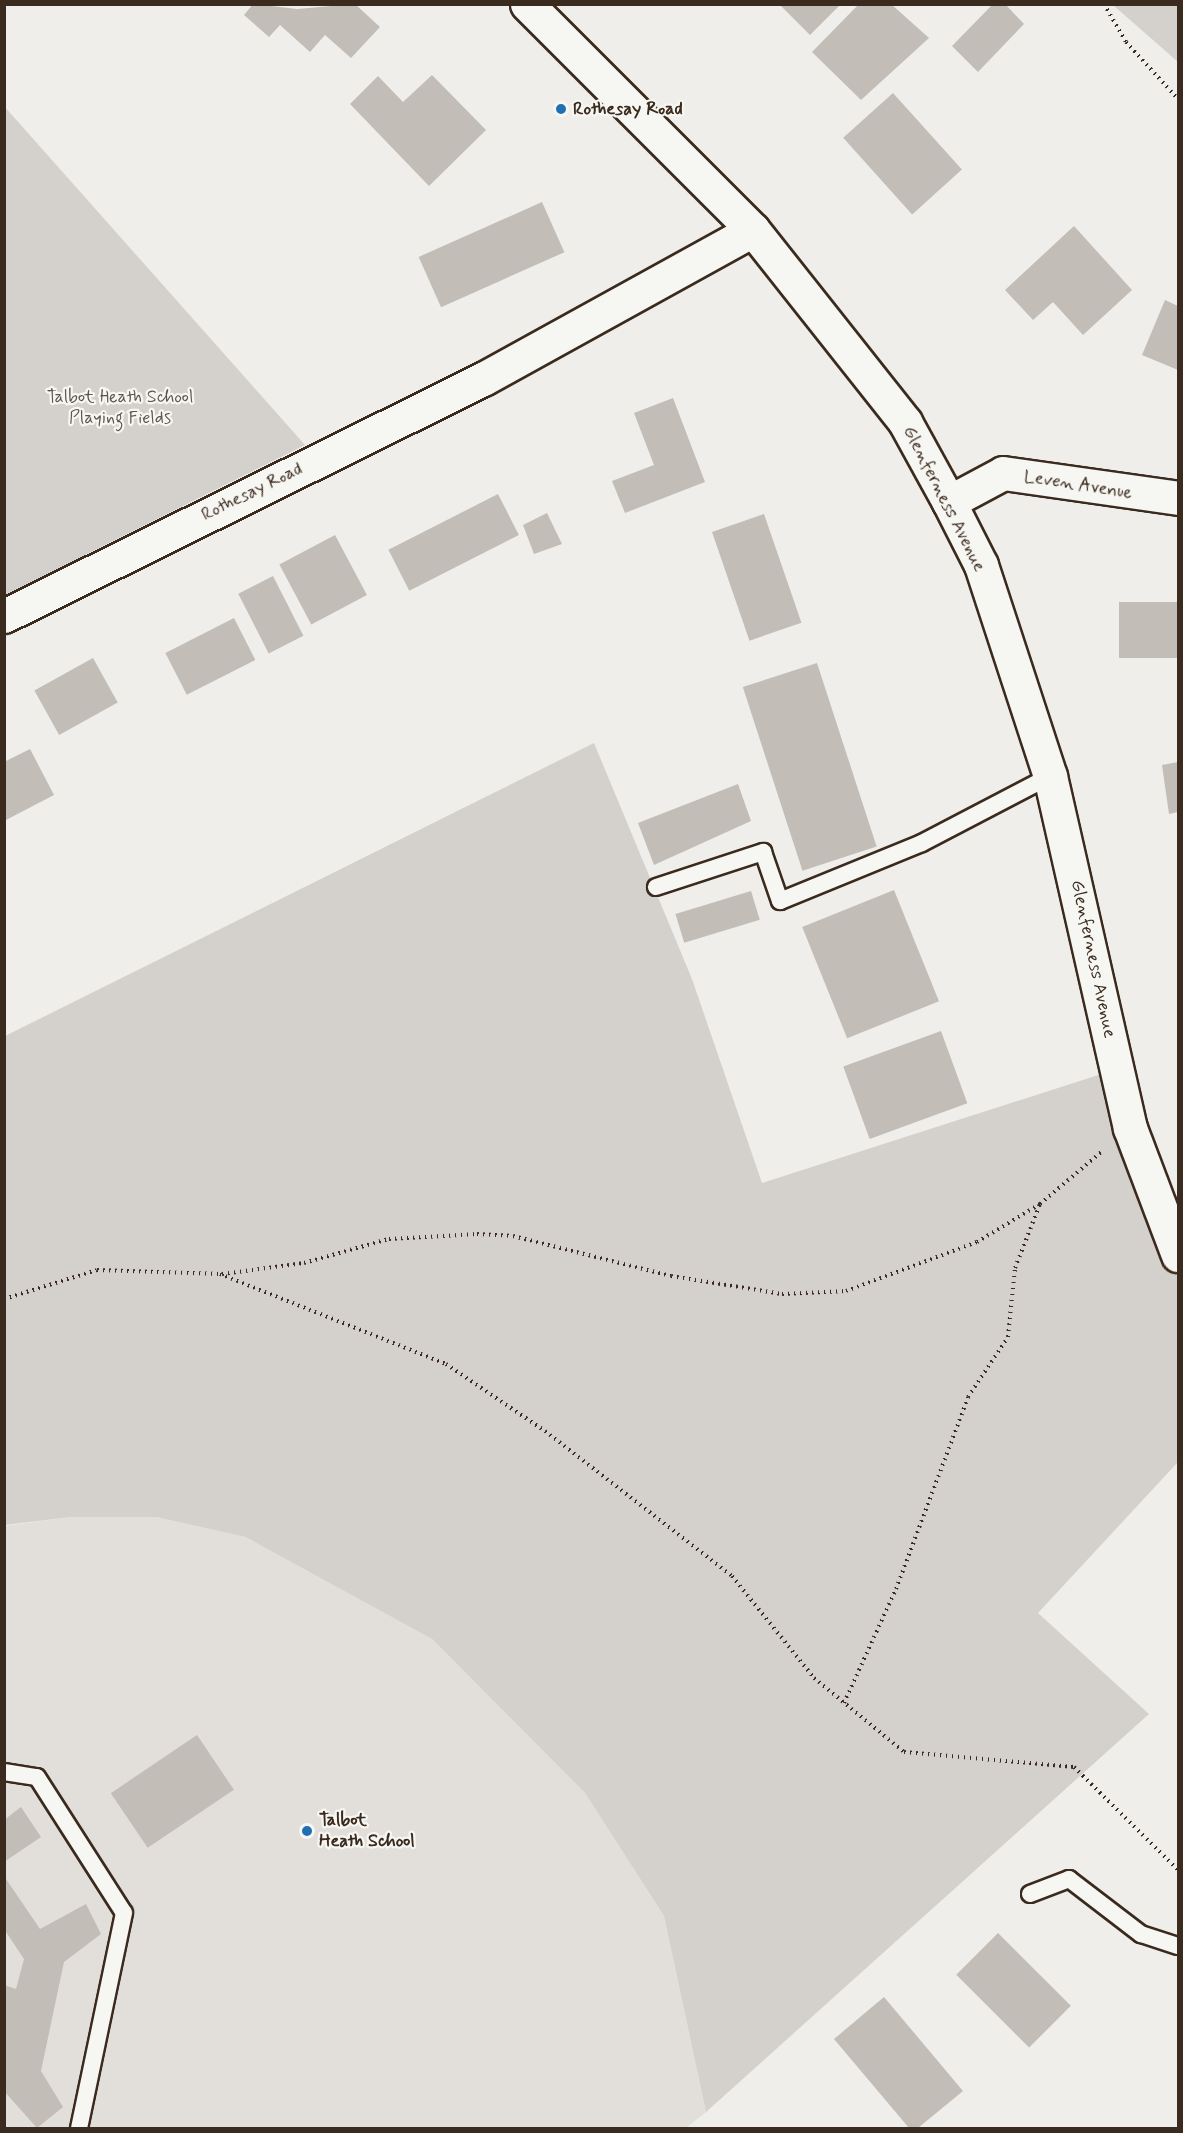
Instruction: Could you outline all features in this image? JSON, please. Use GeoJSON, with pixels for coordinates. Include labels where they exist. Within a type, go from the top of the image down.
{"type":"FeatureCollection","features":[{"type":"Feature","properties":{"kind":"street","name":"Glenferness Avenue"},"geometry":{"type":"LineString","coordinates":[[526,4],[753,230],[905,422],[949,502],[981,565],[1050,776],[1130,1128],[1179,1255]]}},
{"type":"Feature","properties":{"kind":"street","name":"Rothesay Road"},"geometry":{"type":"LineString","coordinates":[[4,616],[483,379],[753,230]]}},
{"type":"Feature","properties":{"kind":"street","name":"Leven Avenue"},"geometry":{"type":"LineString","coordinates":[[949,502],[1003,473],[1179,498]]}},
{"type":"Feature","properties":{"kind":"lane"},"geometry":{"type":"LineString","coordinates":[[656,887],[763,852],[780,901],[922,843],[1050,776]]}},
{"type":"Feature","properties":{"kind":"lane"},"geometry":{"type":"LineString","coordinates":[[4,1772],[38,1777],[124,1913],[79,2128]]}},
{"type":"Feature","properties":{"kind":"lane"},"geometry":{"type":"LineString","coordinates":[[1030,1894],[1069,1880],[1142,1934],[1179,1946]]}},
{"type":"Feature","properties":{"kind":"path"},"geometry":{"type":"LineString","coordinates":[[1104,4],[1126,42],[1179,99]]}},
{"type":"Feature","properties":{"kind":"path"},"geometry":{"type":"LineString","coordinates":[[4,1299],[97,1270],[220,1274],[304,1263],[389,1239],[477,1234],[513,1236],[671,1276],[782,1294],[846,1291],[977,1242],[1040,1204],[1130,1128]]}},
{"type":"Feature","properties":{"kind":"path"},"geometry":{"type":"LineString","coordinates":[[844,1702],[896,1589],[968,1397],[1008,1338],[1015,1268],[1040,1204]]}},
{"type":"Feature","properties":{"kind":"path"},"geometry":{"type":"LineString","coordinates":[[220,1274],[446,1364],[545,1431],[732,1576],[814,1678],[904,1752],[1074,1767],[1179,1869]]}},
{"type":"Feature","properties":{"kind":"shaded area","name":"Talbot Heath School"},"geometry":{"type":"Polygon","coordinates":[[[71,1517],[156,1517],[247,1537],[432,1639],[585,1793],[664,1916],[706,2112],[686,2128],[5,2128],[4,1526],[71,1517]]]}},
{"type":"Feature","properties":{"kind":"green space"},"geometry":{"type":"Polygon","coordinates":[[[1113,5],[1178,5],[1178,62],[1113,5]]]}},
{"type":"Feature","properties":{"kind":"green space","name":"Talbot Heath School Playing Fields"},"geometry":{"type":"Polygon","coordinates":[[[4,106],[305,445],[5,595],[4,594],[4,106]]]}},
{"type":"Feature","properties":{"kind":"green space"},"geometry":{"type":"Polygon","coordinates":[[[594,743],[692,979],[762,1183],[1117,1069],[1178,1253],[1178,1462],[1038,1613],[1149,1714],[706,2112],[664,1916],[585,1793],[432,1639],[246,1537],[156,1517],[71,1517],[5,1525],[5,1036],[594,743]]]}},
{"type":"Feature","properties":{"kind":"building"},"geometry":{"type":"Polygon","coordinates":[[[253,4],[297,9],[355,4],[380,27],[351,58],[325,35],[310,52],[280,25],[269,37],[244,15],[253,4]]]}},
{"type":"Feature","properties":{"kind":"building"},"geometry":{"type":"Polygon","coordinates":[[[779,4],[841,4],[810,35],[779,4]]]}},
{"type":"Feature","properties":{"kind":"building"},"geometry":{"type":"Polygon","coordinates":[[[859,4],[891,4],[929,38],[861,100],[812,52],[859,4]]]}},
{"type":"Feature","properties":{"kind":"building"},"geometry":{"type":"Polygon","coordinates":[[[993,4],[1005,4],[1024,24],[978,72],[952,46],[993,4]]]}},
{"type":"Feature","properties":{"kind":"building"},"geometry":{"type":"Polygon","coordinates":[[[432,75],[486,130],[429,186],[350,104],[378,76],[403,102],[432,75]]]}},
{"type":"Feature","properties":{"kind":"building"},"geometry":{"type":"Polygon","coordinates":[[[893,93],[962,170],[912,214],[843,138],[893,93]]]}},
{"type":"Feature","properties":{"kind":"building"},"geometry":{"type":"Polygon","coordinates":[[[542,202],[564,252],[441,307],[419,257],[542,202]]]}},
{"type":"Feature","properties":{"kind":"building"},"geometry":{"type":"Polygon","coordinates":[[[1074,226],[1132,290],[1083,335],[1053,302],[1033,320],[1005,290],[1074,226]]]}},
{"type":"Feature","properties":{"kind":"building"},"geometry":{"type":"Polygon","coordinates":[[[1165,300],[1178,306],[1178,370],[1142,355],[1165,300]]]}},
{"type":"Feature","properties":{"kind":"building"},"geometry":{"type":"Polygon","coordinates":[[[673,398],[705,482],[625,513],[612,481],[654,465],[634,413],[673,398]]]}},
{"type":"Feature","properties":{"kind":"building"},"geometry":{"type":"Polygon","coordinates":[[[498,494],[519,535],[409,591],[388,550],[498,494]]]}},
{"type":"Feature","properties":{"kind":"building"},"geometry":{"type":"Polygon","coordinates":[[[547,513],[562,544],[534,554],[523,525],[547,513]]]}},
{"type":"Feature","properties":{"kind":"building"},"geometry":{"type":"Polygon","coordinates":[[[764,514],[801,623],[749,641],[712,532],[764,514]]]}},
{"type":"Feature","properties":{"kind":"building"},"geometry":{"type":"Polygon","coordinates":[[[335,535],[367,595],[311,625],[279,565],[335,535]]]}},
{"type":"Feature","properties":{"kind":"building"},"geometry":{"type":"Polygon","coordinates":[[[273,576],[303,636],[269,653],[238,594],[273,576]]]}},
{"type":"Feature","properties":{"kind":"building"},"geometry":{"type":"Polygon","coordinates":[[[1119,602],[1178,602],[1178,658],[1119,658],[1119,602]]]}},
{"type":"Feature","properties":{"kind":"building"},"geometry":{"type":"Polygon","coordinates":[[[234,618],[255,660],[187,695],[165,653],[234,618]]]}},
{"type":"Feature","properties":{"kind":"building"},"geometry":{"type":"Polygon","coordinates":[[[93,658],[118,703],[59,735],[34,690],[93,658]]]}},
{"type":"Feature","properties":{"kind":"building"},"geometry":{"type":"Polygon","coordinates":[[[817,663],[877,847],[802,871],[743,687],[817,663]]]}},
{"type":"Feature","properties":{"kind":"building"},"geometry":{"type":"Polygon","coordinates":[[[30,749],[54,795],[4,821],[4,762],[30,749]]]}},
{"type":"Feature","properties":{"kind":"building"},"geometry":{"type":"Polygon","coordinates":[[[1178,762],[1178,812],[1169,814],[1162,765],[1178,762]]]}},
{"type":"Feature","properties":{"kind":"building"},"geometry":{"type":"Polygon","coordinates":[[[738,784],[751,821],[654,865],[638,823],[738,784]]]}},
{"type":"Feature","properties":{"kind":"building"},"geometry":{"type":"Polygon","coordinates":[[[894,890],[939,1001],[847,1038],[802,927],[894,890]]]}},
{"type":"Feature","properties":{"kind":"building"},"geometry":{"type":"Polygon","coordinates":[[[751,891],[760,920],[684,943],[675,914],[751,891]]]}},
{"type":"Feature","properties":{"kind":"building"},"geometry":{"type":"Polygon","coordinates":[[[941,1031],[967,1103],[870,1139],[843,1067],[941,1031]]]}},
{"type":"Feature","properties":{"kind":"building"},"geometry":{"type":"Polygon","coordinates":[[[197,1735],[234,1790],[148,1848],[111,1793],[197,1735]]]}},
{"type":"Feature","properties":{"kind":"building"},"geometry":{"type":"Polygon","coordinates":[[[21,1807],[41,1837],[4,1862],[4,1820],[21,1807]]]}},
{"type":"Feature","properties":{"kind":"building"},"geometry":{"type":"Polygon","coordinates":[[[4,1876],[40,1929],[86,1904],[101,1934],[64,1962],[41,2071],[63,2107],[37,2128],[4,2091],[4,1985],[16,1989],[24,1959],[4,1929],[4,1876]]]}},
{"type":"Feature","properties":{"kind":"building"},"geometry":{"type":"Polygon","coordinates":[[[998,1933],[1071,2006],[1029,2048],[956,1975],[998,1933]]]}},
{"type":"Feature","properties":{"kind":"building"},"geometry":{"type":"Polygon","coordinates":[[[884,1997],[963,2091],[918,2128],[909,2128],[834,2039],[884,1997]]]}},
{"type":"Feature","properties":{"kind":"place","name":"Rothesay Road"},"geometry":{"type":"Point","coordinates":[561,109]}},
{"type":"Feature","properties":{"kind":"place","name":"Talbot Heath School"},"geometry":{"type":"Point","coordinates":[307,1831]}}]}
